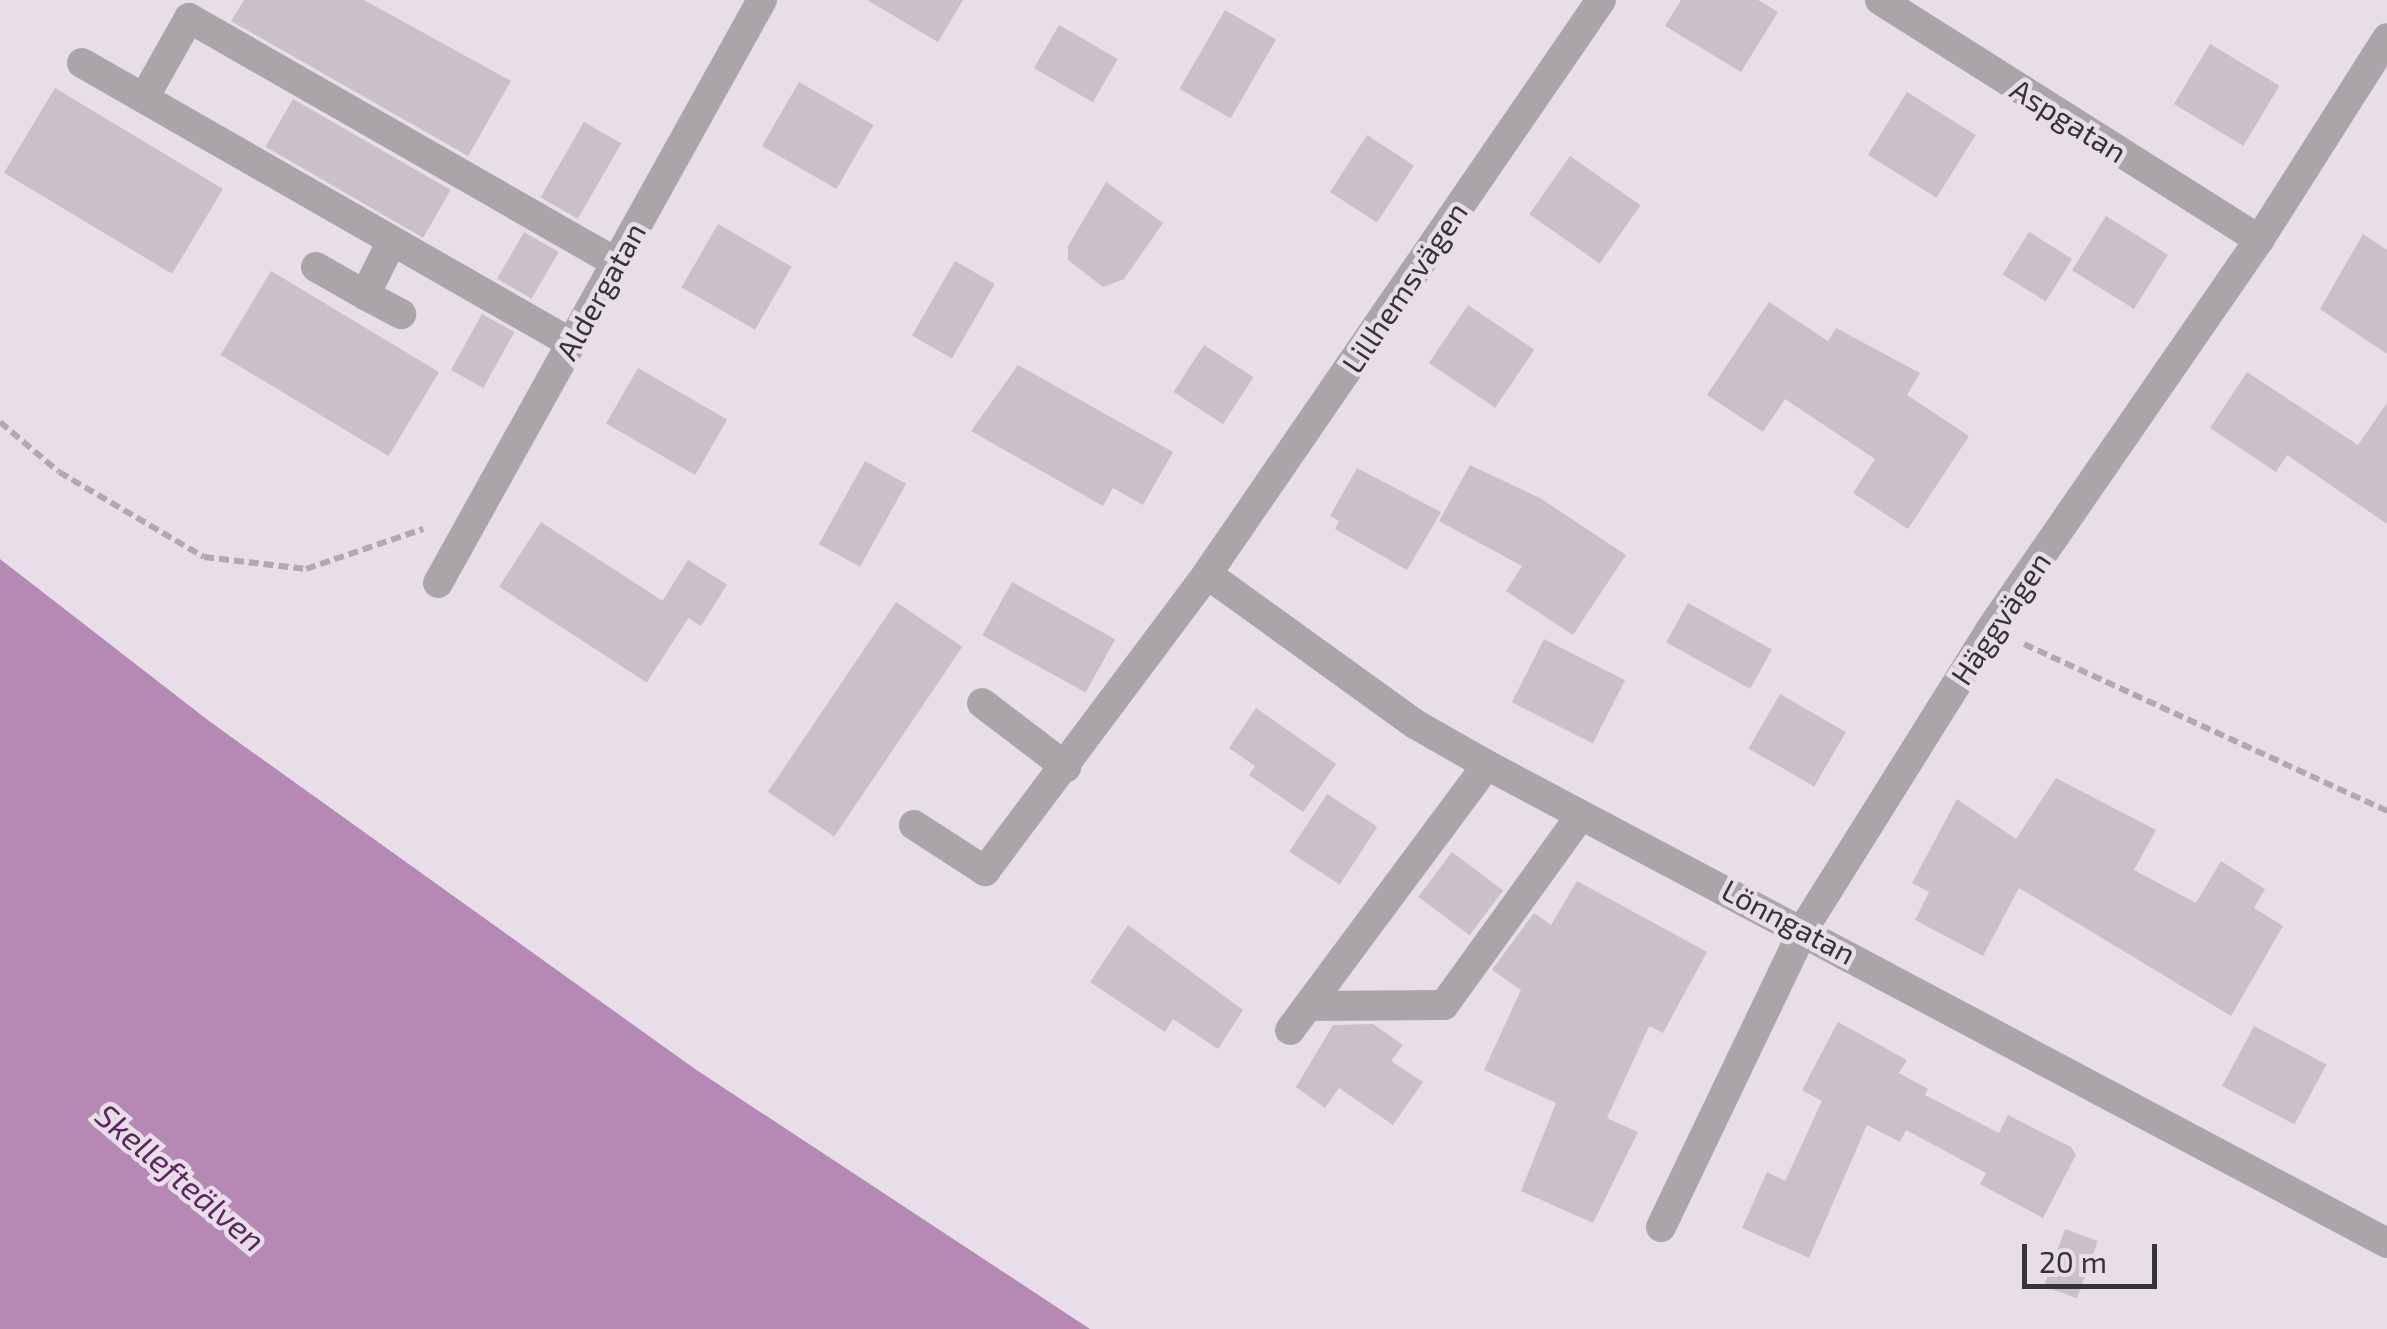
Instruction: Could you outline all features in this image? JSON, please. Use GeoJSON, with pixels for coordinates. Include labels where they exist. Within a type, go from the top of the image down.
{"type":"FeatureCollection","features":[{"type":"Feature","properties":{"kind":"street","name":"Aldergatan"},"geometry":{"type":"LineString","coordinates":[[438,583],[762,0]]}},
{"type":"Feature","properties":{"kind":"street","name":"Lillhemsvägen"},"geometry":{"type":"LineString","coordinates":[[914,824],[985,871],[1207,574],[1601,0]]}},
{"type":"Feature","properties":{"kind":"street","name":"Aspgatan"},"geometry":{"type":"LineString","coordinates":[[1880,0],[2259,240]]}},
{"type":"Feature","properties":{"kind":"street"},"geometry":{"type":"LineString","coordinates":[[144,98],[189,18],[616,263]]}},
{"type":"Feature","properties":{"kind":"street","name":"Häggvägen"},"geometry":{"type":"LineString","coordinates":[[1662,1227],[1804,928],[1990,630],[2259,240],[2387,38]]}},
{"type":"Feature","properties":{"kind":"street"},"geometry":{"type":"LineString","coordinates":[[82,63],[571,343]]}},
{"type":"Feature","properties":{"kind":"street"},"geometry":{"type":"LineString","coordinates":[[364,294],[392,242]]}},
{"type":"Feature","properties":{"kind":"street"},"geometry":{"type":"LineString","coordinates":[[316,268],[401,314]]}},
{"type":"Feature","properties":{"kind":"street","name":"Lönngatan"},"geometry":{"type":"LineString","coordinates":[[1207,574],[1416,724],[2387,1243]]}},
{"type":"Feature","properties":{"kind":"street"},"geometry":{"type":"LineString","coordinates":[[982,703],[1066,766]]}},
{"type":"Feature","properties":{"kind":"street"},"geometry":{"type":"LineString","coordinates":[[1487,764],[1299,1018],[1444,1004],[1581,815]]}},
{"type":"Feature","properties":{"kind":"path"},"geometry":{"type":"LineString","coordinates":[[0,422],[59,472],[204,558],[306,569],[422,529],[464,534]]}},
{"type":"Feature","properties":{"kind":"path"},"geometry":{"type":"LineString","coordinates":[[1990,630],[2387,811]]}},
{"type":"Feature","properties":{"kind":"water","name":"Skellefteälven"},"geometry":{"type":"Polygon","coordinates":[[[0,559],[209,721],[695,1069],[1090,1329],[0,1329],[0,559]]]}},
{"type":"Feature","properties":{"kind":"building"},"geometry":{"type":"Polygon","coordinates":[[[244,0],[364,0],[511,81],[468,156],[231,21],[244,0]]]}},
{"type":"Feature","properties":{"kind":"building"},"geometry":{"type":"Polygon","coordinates":[[[867,0],[963,0],[938,42],[867,0]]]}},
{"type":"Feature","properties":{"kind":"building"},"geometry":{"type":"Polygon","coordinates":[[[1681,0],[1758,0],[1778,12],[1741,72],[1665,26],[1681,0]]]}},
{"type":"Feature","properties":{"kind":"building"},"geometry":{"type":"Polygon","coordinates":[[[1225,10],[1276,40],[1231,118],[1180,89],[1225,10]]]}},
{"type":"Feature","properties":{"kind":"building"},"geometry":{"type":"Polygon","coordinates":[[[1059,25],[1118,59],[1093,102],[1034,68],[1059,25]]]}},
{"type":"Feature","properties":{"kind":"building"},"geometry":{"type":"Polygon","coordinates":[[[2210,44],[2279,86],[2243,146],[2174,104],[2210,44]]]}},
{"type":"Feature","properties":{"kind":"building"},"geometry":{"type":"Polygon","coordinates":[[[799,82],[873,125],[836,189],[762,146],[799,82]]]}},
{"type":"Feature","properties":{"kind":"building"},"geometry":{"type":"Polygon","coordinates":[[[55,88],[223,189],[172,274],[4,173],[55,88]]]}},
{"type":"Feature","properties":{"kind":"building"},"geometry":{"type":"Polygon","coordinates":[[[1907,92],[1976,135],[1936,198],[1868,155],[1907,92]]]}},
{"type":"Feature","properties":{"kind":"building"},"geometry":{"type":"Polygon","coordinates":[[[293,99],[451,190],[423,238],[266,147],[293,99]]]}},
{"type":"Feature","properties":{"kind":"building"},"geometry":{"type":"Polygon","coordinates":[[[584,122],[621,144],[578,219],[540,197],[584,122]]]}},
{"type":"Feature","properties":{"kind":"building"},"geometry":{"type":"Polygon","coordinates":[[[1367,135],[1414,165],[1377,223],[1330,192],[1367,135]]]}},
{"type":"Feature","properties":{"kind":"building"},"geometry":{"type":"Polygon","coordinates":[[[1570,156],[1640,205],[1600,263],[1529,214],[1570,156]]]}},
{"type":"Feature","properties":{"kind":"building"},"geometry":{"type":"Polygon","coordinates":[[[1106,182],[1163,223],[1124,279],[1103,287],[1068,260],[1068,246],[1106,182]]]}},
{"type":"Feature","properties":{"kind":"building"},"geometry":{"type":"Polygon","coordinates":[[[2106,216],[2168,255],[2134,309],[2072,270],[2106,216]]]}},
{"type":"Feature","properties":{"kind":"building"},"geometry":{"type":"Polygon","coordinates":[[[718,224],[792,266],[755,330],[682,287],[718,224]]]}},
{"type":"Feature","properties":{"kind":"building"},"geometry":{"type":"Polygon","coordinates":[[[524,232],[559,252],[532,299],[497,279],[524,232]]]}},
{"type":"Feature","properties":{"kind":"building"},"geometry":{"type":"Polygon","coordinates":[[[2029,232],[2072,259],[2046,301],[2003,274],[2029,232]]]}},
{"type":"Feature","properties":{"kind":"building"},"geometry":{"type":"Polygon","coordinates":[[[2363,234],[2387,250],[2387,354],[2320,309],[2363,234]]]}},
{"type":"Feature","properties":{"kind":"building"},"geometry":{"type":"Polygon","coordinates":[[[955,261],[995,284],[952,358],[912,335],[955,261]]]}},
{"type":"Feature","properties":{"kind":"building"},"geometry":{"type":"Polygon","coordinates":[[[271,271],[439,372],[389,456],[221,355],[271,271]]]}},
{"type":"Feature","properties":{"kind":"building"},"geometry":{"type":"Polygon","coordinates":[[[1769,302],[1828,341],[1836,328],[1920,373],[1907,395],[1969,436],[1908,529],[1853,493],[1875,459],[1785,399],[1763,432],[1707,395],[1769,302]]]}},
{"type":"Feature","properties":{"kind":"building"},"geometry":{"type":"Polygon","coordinates":[[[1468,305],[1534,350],[1495,408],[1429,363],[1468,305]]]}},
{"type":"Feature","properties":{"kind":"building"},"geometry":{"type":"Polygon","coordinates":[[[482,314],[514,332],[483,388],[451,370],[482,314]]]}},
{"type":"Feature","properties":{"kind":"building"},"geometry":{"type":"Polygon","coordinates":[[[1204,345],[1253,377],[1223,424],[1174,392],[1204,345]]]}},
{"type":"Feature","properties":{"kind":"building"},"geometry":{"type":"Polygon","coordinates":[[[1018,365],[1173,452],[1143,505],[1113,488],[1103,506],[971,431],[1018,365]]]}},
{"type":"Feature","properties":{"kind":"building"},"geometry":{"type":"Polygon","coordinates":[[[638,368],[727,420],[695,475],[606,423],[638,368]]]}},
{"type":"Feature","properties":{"kind":"building"},"geometry":{"type":"Polygon","coordinates":[[[2247,372],[2358,445],[2387,403],[2387,524],[2287,455],[2276,472],[2210,428],[2247,372]]]}},
{"type":"Feature","properties":{"kind":"building"},"geometry":{"type":"Polygon","coordinates":[[[865,461],[906,484],[860,567],[819,544],[865,461]]]}},
{"type":"Feature","properties":{"kind":"building"},"geometry":{"type":"Polygon","coordinates":[[[1470,465],[1540,498],[1626,555],[1573,635],[1506,591],[1522,566],[1439,521],[1470,465]]]}},
{"type":"Feature","properties":{"kind":"building"},"geometry":{"type":"Polygon","coordinates":[[[1357,468],[1441,512],[1407,570],[1335,529],[1339,521],[1330,516],[1357,468]]]}},
{"type":"Feature","properties":{"kind":"building"},"geometry":{"type":"Polygon","coordinates":[[[541,522],[689,618],[647,682],[499,587],[541,522]]]}},
{"type":"Feature","properties":{"kind":"building"},"geometry":{"type":"Polygon","coordinates":[[[688,560],[727,584],[701,626],[662,602],[688,560]]]}},
{"type":"Feature","properties":{"kind":"building"},"geometry":{"type":"Polygon","coordinates":[[[1012,582],[1115,639],[1086,693],[982,635],[1012,582]]]}},
{"type":"Feature","properties":{"kind":"building"},"geometry":{"type":"Polygon","coordinates":[[[896,602],[962,647],[834,837],[768,792],[896,602]]]}},
{"type":"Feature","properties":{"kind":"building"},"geometry":{"type":"Polygon","coordinates":[[[1688,603],[1772,650],[1750,689],[1666,642],[1688,603]]]}},
{"type":"Feature","properties":{"kind":"building"},"geometry":{"type":"Polygon","coordinates":[[[1544,639],[1625,680],[1593,744],[1512,702],[1544,639]]]}},
{"type":"Feature","properties":{"kind":"building"},"geometry":{"type":"Polygon","coordinates":[[[1780,694],[1846,732],[1814,787],[1748,749],[1780,694]]]}},
{"type":"Feature","properties":{"kind":"building"},"geometry":{"type":"Polygon","coordinates":[[[1256,708],[1336,764],[1303,812],[1249,775],[1255,766],[1229,748],[1256,708]]]}},
{"type":"Feature","properties":{"kind":"building"},"geometry":{"type":"Polygon","coordinates":[[[2056,778],[2156,830],[2134,870],[2196,903],[2221,861],[2265,889],[2254,908],[2283,926],[2231,1016],[2019,888],[1983,956],[1915,920],[1929,892],[1912,883],[1957,799],[2016,839],[2056,778]]]}},
{"type":"Feature","properties":{"kind":"building"},"geometry":{"type":"Polygon","coordinates":[[[1327,794],[1377,827],[1340,885],[1289,852],[1327,794]]]}},
{"type":"Feature","properties":{"kind":"building"},"geometry":{"type":"Polygon","coordinates":[[[1452,852],[1503,891],[1469,935],[1418,897],[1452,852]]]}},
{"type":"Feature","properties":{"kind":"building"},"geometry":{"type":"Polygon","coordinates":[[[1577,881],[1707,952],[1663,1033],[1649,1026],[1607,1118],[1638,1132],[1593,1223],[1521,1191],[1556,1103],[1484,1070],[1521,990],[1492,970],[1534,913],[1551,925],[1577,881]]]}},
{"type":"Feature","properties":{"kind":"building"},"geometry":{"type":"Polygon","coordinates":[[[1128,925],[1243,1010],[1218,1049],[1173,1019],[1165,1032],[1090,982],[1128,925]]]}},
{"type":"Feature","properties":{"kind":"building"},"geometry":{"type":"Polygon","coordinates":[[[1838,1022],[1907,1060],[1899,1073],[1928,1089],[1925,1095],[1999,1133],[2008,1115],[2071,1147],[2076,1155],[2043,1218],[1980,1184],[1986,1173],[1906,1130],[1900,1142],[1867,1125],[1809,1258],[1742,1228],[1767,1172],[1785,1181],[1822,1101],[1802,1090],[1838,1022]]]}},
{"type":"Feature","properties":{"kind":"building"},"geometry":{"type":"Polygon","coordinates":[[[1373,1024],[1403,1045],[1391,1061],[1423,1082],[1393,1125],[1339,1088],[1325,1108],[1296,1087],[1333,1025],[1373,1024]]]}},
{"type":"Feature","properties":{"kind":"building"},"geometry":{"type":"Polygon","coordinates":[[[2254,1026],[2326,1064],[2294,1125],[2222,1086],[2254,1026]]]}},
{"type":"Feature","properties":{"kind":"building"},"geometry":{"type":"Polygon","coordinates":[[[2065,1229],[2098,1241],[2077,1298],[2044,1286],[2065,1229]]]}}]}
